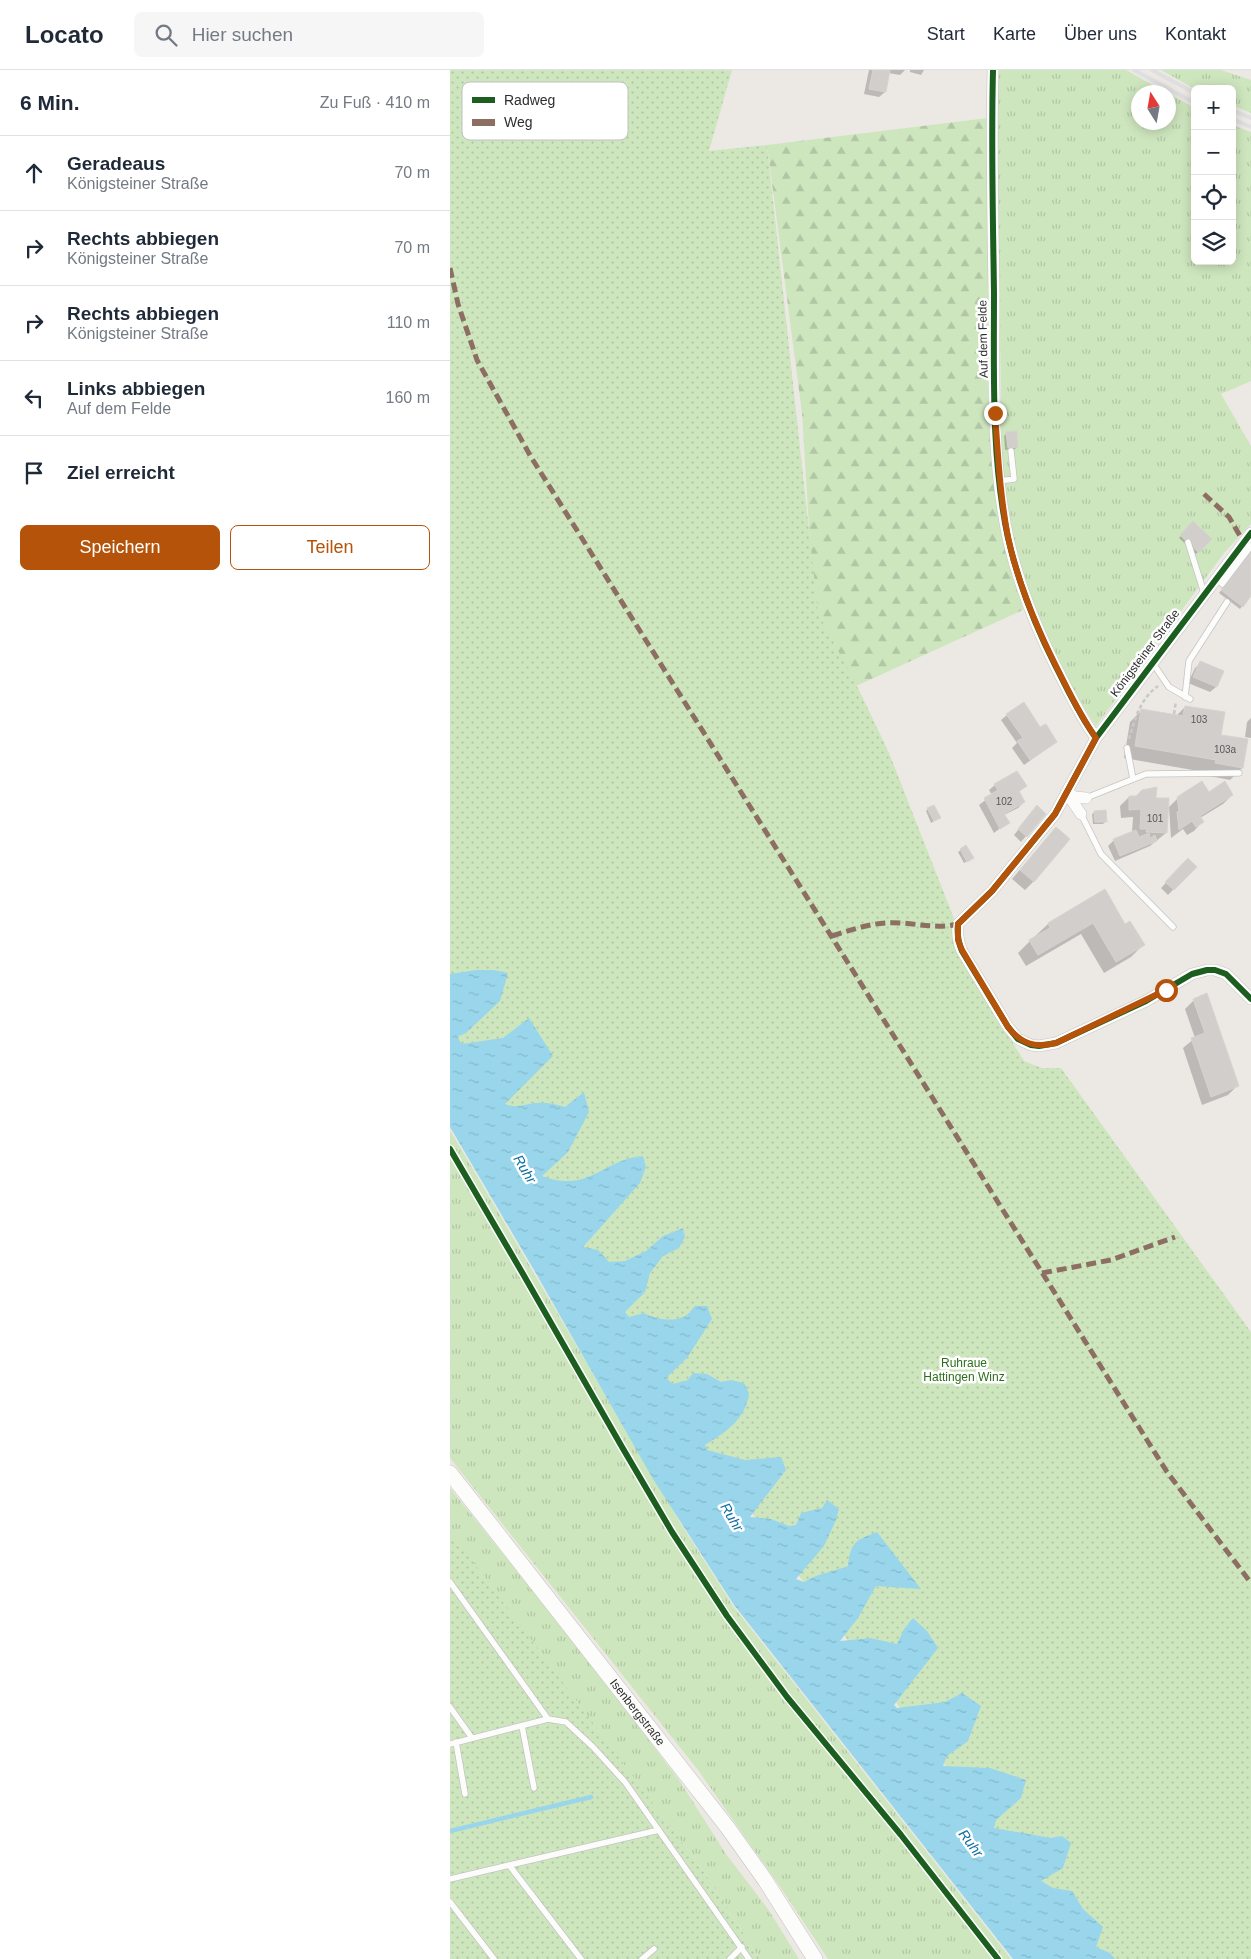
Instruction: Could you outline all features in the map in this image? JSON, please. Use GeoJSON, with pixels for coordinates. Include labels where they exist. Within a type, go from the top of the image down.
{"type":"FeatureCollection","features":[{"type":"Feature","properties":{"kind":"main road","name":"Isenbergstraße"},"geometry":{"type":"LineString","coordinates":[[450,1473],[728,1828],[765,1880],[815,1959]]}},
{"type":"Feature","properties":{"kind":"street","name":"Auf dem Felde"},"geometry":{"type":"LineString","coordinates":[[993,70],[995,413],[999,481],[1008,538],[1024,593],[1043,640],[1081,716],[1096,738]]}},
{"type":"Feature","properties":{"kind":"street","name":"Königsteiner Straße"},"geometry":{"type":"LineString","coordinates":[[1251,532],[1096,738],[1055,814],[992,891],[958,924],[958,940],[962,950],[1012,1034],[1024,1043],[1031,1045],[1039,1046],[1056,1043],[1146,1001],[1192,974],[1207,970],[1215,970],[1226,974],[1251,999]]}},
{"type":"Feature","properties":{"kind":"street"},"geometry":{"type":"LineString","coordinates":[[1067,792],[1081,798],[1086,798]]}},
{"type":"Feature","properties":{"kind":"street"},"geometry":{"type":"LineString","coordinates":[[1067,792],[1081,814]]}},
{"type":"Feature","properties":{"kind":"lane"},"geometry":{"type":"LineString","coordinates":[[999,481],[1014,479],[1011,451]]}},
{"type":"Feature","properties":{"kind":"lane"},"geometry":{"type":"LineString","coordinates":[[1188,542],[1204,593]]}},
{"type":"Feature","properties":{"kind":"lane"},"geometry":{"type":"LineString","coordinates":[[1222,584],[1251,546]]}},
{"type":"Feature","properties":{"kind":"lane"},"geometry":{"type":"LineString","coordinates":[[1152,662],[1174,691],[1187,698],[1189,661],[1227,602]]}},
{"type":"Feature","properties":{"kind":"lane"},"geometry":{"type":"LineString","coordinates":[[1127,748],[1133,779]]}},
{"type":"Feature","properties":{"kind":"lane"},"geometry":{"type":"LineString","coordinates":[[1086,798],[1146,774],[1239,773]]}},
{"type":"Feature","properties":{"kind":"lane"},"geometry":{"type":"LineString","coordinates":[[1081,814],[1102,854],[1173,927]]}},
{"type":"Feature","properties":{"kind":"lane"},"geometry":{"type":"LineString","coordinates":[[450,1582],[548,1719]]}},
{"type":"Feature","properties":{"kind":"lane"},"geometry":{"type":"LineString","coordinates":[[450,1706],[472,1738]]}},
{"type":"Feature","properties":{"kind":"lane"},"geometry":{"type":"LineString","coordinates":[[465,1794],[453,1743],[548,1719],[566,1722],[593,1747],[625,1782],[749,1959]]}},
{"type":"Feature","properties":{"kind":"lane"},"geometry":{"type":"LineString","coordinates":[[522,1726],[534,1788]]}},
{"type":"Feature","properties":{"kind":"lane"},"geometry":{"type":"LineString","coordinates":[[450,1879],[659,1830]]}},
{"type":"Feature","properties":{"kind":"lane"},"geometry":{"type":"LineString","coordinates":[[509,1865],[580,1959]]}},
{"type":"Feature","properties":{"kind":"lane"},"geometry":{"type":"LineString","coordinates":[[450,1902],[494,1959]]}},
{"type":"Feature","properties":{"kind":"lane"},"geometry":{"type":"LineString","coordinates":[[730,1959],[742,1948]]}},
{"type":"Feature","properties":{"kind":"lane"},"geometry":{"type":"LineString","coordinates":[[642,1959],[654,1949]]}},
{"type":"Feature","properties":{"kind":"path"},"geometry":{"type":"LineString","coordinates":[[1127,748],[1137,712],[1150,692],[1165,680]]}},
{"type":"Feature","properties":{"kind":"green space","name":"Ruhraue Hattingen Winz"},"geometry":{"type":"Polygon","coordinates":[[[450,70],[732,70],[709,151],[767,145],[818,613],[861,694],[889,753],[955,921],[1003,1027],[1024,1061],[1042,1068],[1061,1068],[1251,1332],[1251,1959],[1101,1959],[973,1801],[858,1654],[759,1523],[686,1421],[644,1345],[450,1030],[450,70]]]}},
{"type":"Feature","properties":{"kind":"green space"},"geometry":{"type":"Polygon","coordinates":[[[998,70],[1126,70],[1153,85],[1131,85],[1131,130],[1176,130],[1176,98],[1191,106],[1191,265],[1236,265],[1236,126],[1251,132],[1251,381],[1221,394],[1251,446],[1251,524],[1224,553],[1096,726],[1068,683],[1025,589],[1012,533],[1002,473],[997,124],[998,70]]]}},
{"type":"Feature","properties":{"kind":"green space"},"geometry":{"type":"Polygon","coordinates":[[[1161,70],[1221,70],[1251,80],[1251,113],[1236,107],[1236,85],[1191,85],[1191,87],[1161,70]]]}},
{"type":"Feature","properties":{"kind":"green space"},"geometry":{"type":"Polygon","coordinates":[[[988,118],[991,356],[1006,542],[1023,610],[856,686],[814,608],[802,413],[767,145],[988,118]]]}},
{"type":"Feature","properties":{"kind":"green space"},"geometry":{"type":"Polygon","coordinates":[[[450,1130],[681,1524],[733,1606],[1011,1959],[828,1959],[698,1770],[450,1458],[450,1130]]]}},
{"type":"Feature","properties":{"kind":"green space"},"geometry":{"type":"Polygon","coordinates":[[[450,1488],[581,1651],[679,1780],[726,1854],[768,1909],[799,1959],[760,1959],[702,1869],[450,1532],[450,1488]]]}},
{"type":"Feature","properties":{"kind":"green space"},"geometry":{"type":"Polygon","coordinates":[[[450,1531],[702,1869],[760,1959],[450,1959],[450,1531]]]}},
{"type":"Feature","properties":{"kind":"water","name":"Ruhr"},"geometry":{"type":"Polygon","coordinates":[[[476,970],[493,970],[508,973],[500,1001],[466,1033],[457,1037],[462,1044],[503,1038],[529,1018],[553,1056],[505,1104],[517,1106],[543,1103],[565,1107],[584,1092],[589,1112],[568,1152],[542,1176],[572,1181],[595,1174],[629,1158],[643,1156],[646,1167],[640,1183],[583,1247],[598,1250],[609,1262],[625,1261],[646,1251],[663,1236],[683,1228],[685,1237],[679,1248],[663,1256],[650,1273],[645,1292],[625,1312],[629,1317],[644,1313],[668,1320],[685,1316],[695,1306],[707,1306],[712,1319],[687,1358],[666,1378],[673,1384],[688,1380],[693,1373],[707,1374],[721,1382],[731,1380],[744,1383],[749,1393],[744,1410],[734,1424],[705,1445],[707,1450],[745,1460],[781,1457],[786,1470],[750,1517],[771,1519],[789,1526],[796,1525],[801,1513],[822,1508],[827,1500],[839,1509],[824,1546],[796,1579],[804,1582],[848,1566],[855,1543],[877,1532],[921,1589],[876,1586],[858,1618],[840,1641],[870,1638],[897,1644],[904,1629],[913,1618],[927,1631],[938,1648],[894,1705],[897,1708],[945,1702],[962,1693],[981,1706],[968,1741],[947,1756],[943,1766],[990,1768],[1026,1780],[1021,1798],[996,1820],[994,1828],[1051,1838],[1062,1836],[1071,1843],[1063,1868],[1041,1881],[1053,1888],[1072,1891],[1083,1909],[1103,1927],[1096,1947],[1110,1953],[1115,1959],[1013,1959],[734,1605],[653,1479],[450,1127],[450,974],[476,970]]]}},
{"type":"Feature","properties":{"kind":"building"},"geometry":{"type":"Polygon","coordinates":[[[873,70],[890,70],[886,92],[869,89],[873,70]]]}},
{"type":"Feature","properties":{"kind":"building"},"geometry":{"type":"Polygon","coordinates":[[[1017,431],[1018,447],[1008,448],[1006,432],[1017,431]]]}},
{"type":"Feature","properties":{"kind":"building"},"geometry":{"type":"Polygon","coordinates":[[[1193,521],[1212,539],[1199,553],[1180,535],[1193,521]]]}},
{"type":"Feature","properties":{"kind":"building"},"geometry":{"type":"Polygon","coordinates":[[[1251,551],[1251,596],[1243,607],[1221,590],[1251,551]]]}},
{"type":"Feature","properties":{"kind":"building"},"geometry":{"type":"Polygon","coordinates":[[[1200,661],[1224,671],[1217,687],[1193,677],[1200,661]]]}},
{"type":"Feature","properties":{"kind":"building"},"geometry":{"type":"Polygon","coordinates":[[[1024,702],[1040,727],[1046,724],[1057,742],[1030,760],[1017,741],[1023,738],[1006,714],[1024,702]]]}},
{"type":"Feature","properties":{"kind":"building"},"geometry":{"type":"Polygon","coordinates":[[[1185,706],[1225,712],[1221,735],[1248,739],[1243,768],[1215,763],[1216,760],[1135,746],[1141,709],[1183,716],[1185,706]]]}},
{"type":"Feature","properties":{"kind":"building"},"geometry":{"type":"Polygon","coordinates":[[[1017,771],[1027,786],[1019,791],[1025,802],[1004,814],[1010,823],[1000,829],[984,798],[998,790],[994,784],[1017,771]]]}},
{"type":"Feature","properties":{"kind":"building"},"geometry":{"type":"Polygon","coordinates":[[[1202,781],[1209,792],[1225,781],[1233,795],[1200,816],[1204,822],[1196,827],[1192,821],[1179,830],[1177,797],[1202,781]]]}},
{"type":"Feature","properties":{"kind":"building"},"geometry":{"type":"Polygon","coordinates":[[[1157,787],[1156,798],[1169,798],[1167,833],[1146,832],[1147,829],[1140,829],[1141,809],[1129,810],[1129,796],[1136,796],[1142,790],[1157,787]]]}},
{"type":"Feature","properties":{"kind":"building"},"geometry":{"type":"Polygon","coordinates":[[[934,805],[941,818],[934,821],[927,808],[934,805]]]}},
{"type":"Feature","properties":{"kind":"building"},"geometry":{"type":"Polygon","coordinates":[[[1037,805],[1046,814],[1027,837],[1018,829],[1037,805]]]}},
{"type":"Feature","properties":{"kind":"building"},"geometry":{"type":"Polygon","coordinates":[[[1106,810],[1107,822],[1095,822],[1094,811],[1106,810]]]}},
{"type":"Feature","properties":{"kind":"building"},"geometry":{"type":"Polygon","coordinates":[[[1056,827],[1070,839],[1034,882],[1020,870],[1056,827]]]}},
{"type":"Feature","properties":{"kind":"building"},"geometry":{"type":"Polygon","coordinates":[[[1136,830],[1139,837],[1149,833],[1150,838],[1155,835],[1157,841],[1120,856],[1113,839],[1136,830]]]}},
{"type":"Feature","properties":{"kind":"building"},"geometry":{"type":"Polygon","coordinates":[[[966,845],[974,858],[967,862],[960,849],[966,845]]]}},
{"type":"Feature","properties":{"kind":"building"},"geometry":{"type":"Polygon","coordinates":[[[1188,858],[1197,867],[1174,890],[1165,882],[1188,858]]]}},
{"type":"Feature","properties":{"kind":"building"},"geometry":{"type":"Polygon","coordinates":[[[1105,889],[1125,924],[1130,921],[1145,945],[1116,962],[1093,923],[1038,955],[1029,940],[1050,928],[1048,923],[1105,889]]]}},
{"type":"Feature","properties":{"kind":"building"},"geometry":{"type":"Polygon","coordinates":[[[1207,993],[1239,1086],[1211,1097],[1191,1038],[1205,1033],[1193,999],[1207,993]]]}},
{"type":"Feature","properties":{"kind":"waterway"},"geometry":{"type":"LineString","coordinates":[[450,1831],[591,1797]]}},
{"type":"Feature","properties":{"kind":"railway"},"geometry":{"type":"LineString","coordinates":[[1134,70],[1191,101]]}},
{"type":"Feature","properties":{"kind":"railway"},"geometry":{"type":"LineString","coordinates":[[1152,70],[1191,91]]}},
{"type":"Feature","properties":{"kind":"railway"},"geometry":{"type":"LineString","coordinates":[[1236,112],[1251,118]]}},
{"type":"Feature","properties":{"kind":"railway"},"geometry":{"type":"LineString","coordinates":[[1236,121],[1251,127]]}},
{"type":"Feature","properties":{"kind":"marked path"},"geometry":{"type":"LineString","coordinates":[[450,268],[458,304],[477,360],[531,457],[1167,1472],[1251,1583]]}},
{"type":"Feature","properties":{"kind":"marked path"},"geometry":{"type":"LineString","coordinates":[[1204,494],[1229,517],[1243,541]]}},
{"type":"Feature","properties":{"kind":"marked path"},"geometry":{"type":"LineString","coordinates":[[832,936],[882,923],[936,926],[958,924]]}},
{"type":"Feature","properties":{"kind":"marked path"},"geometry":{"type":"LineString","coordinates":[[1042,1273],[1111,1260],[1175,1237]]}},
{"type":"Feature","properties":{"kind":"cycle path"},"geometry":{"type":"LineString","coordinates":[[993,70],[994,385],[996,447],[1003,508],[1012,554],[1034,619],[1074,702],[1096,738]]}},
{"type":"Feature","properties":{"kind":"cycle path"},"geometry":{"type":"LineString","coordinates":[[1251,533],[1096,738],[1055,814],[992,891],[958,924],[959,941],[962,951],[1008,1027],[1018,1039],[1031,1045],[1039,1046],[1056,1043],[1146,1001],[1192,974],[1207,970],[1215,970],[1226,974],[1251,999]]}},
{"type":"Feature","properties":{"kind":"cycle path"},"geometry":{"type":"LineString","coordinates":[[450,1149],[672,1532],[727,1616],[787,1697],[901,1835],[998,1959]]}},
{"type":"Feature","properties":{"kind":"route"},"geometry":{"type":"LineString","coordinates":[[995,413],[999,481],[1008,538],[1024,593],[1043,640],[1065,685],[1081,716],[1096,738],[1055,814],[992,891],[958,924],[958,940],[962,950],[1012,1034],[1024,1043],[1031,1045],[1039,1046],[1056,1043],[1166,990]]}}]}
